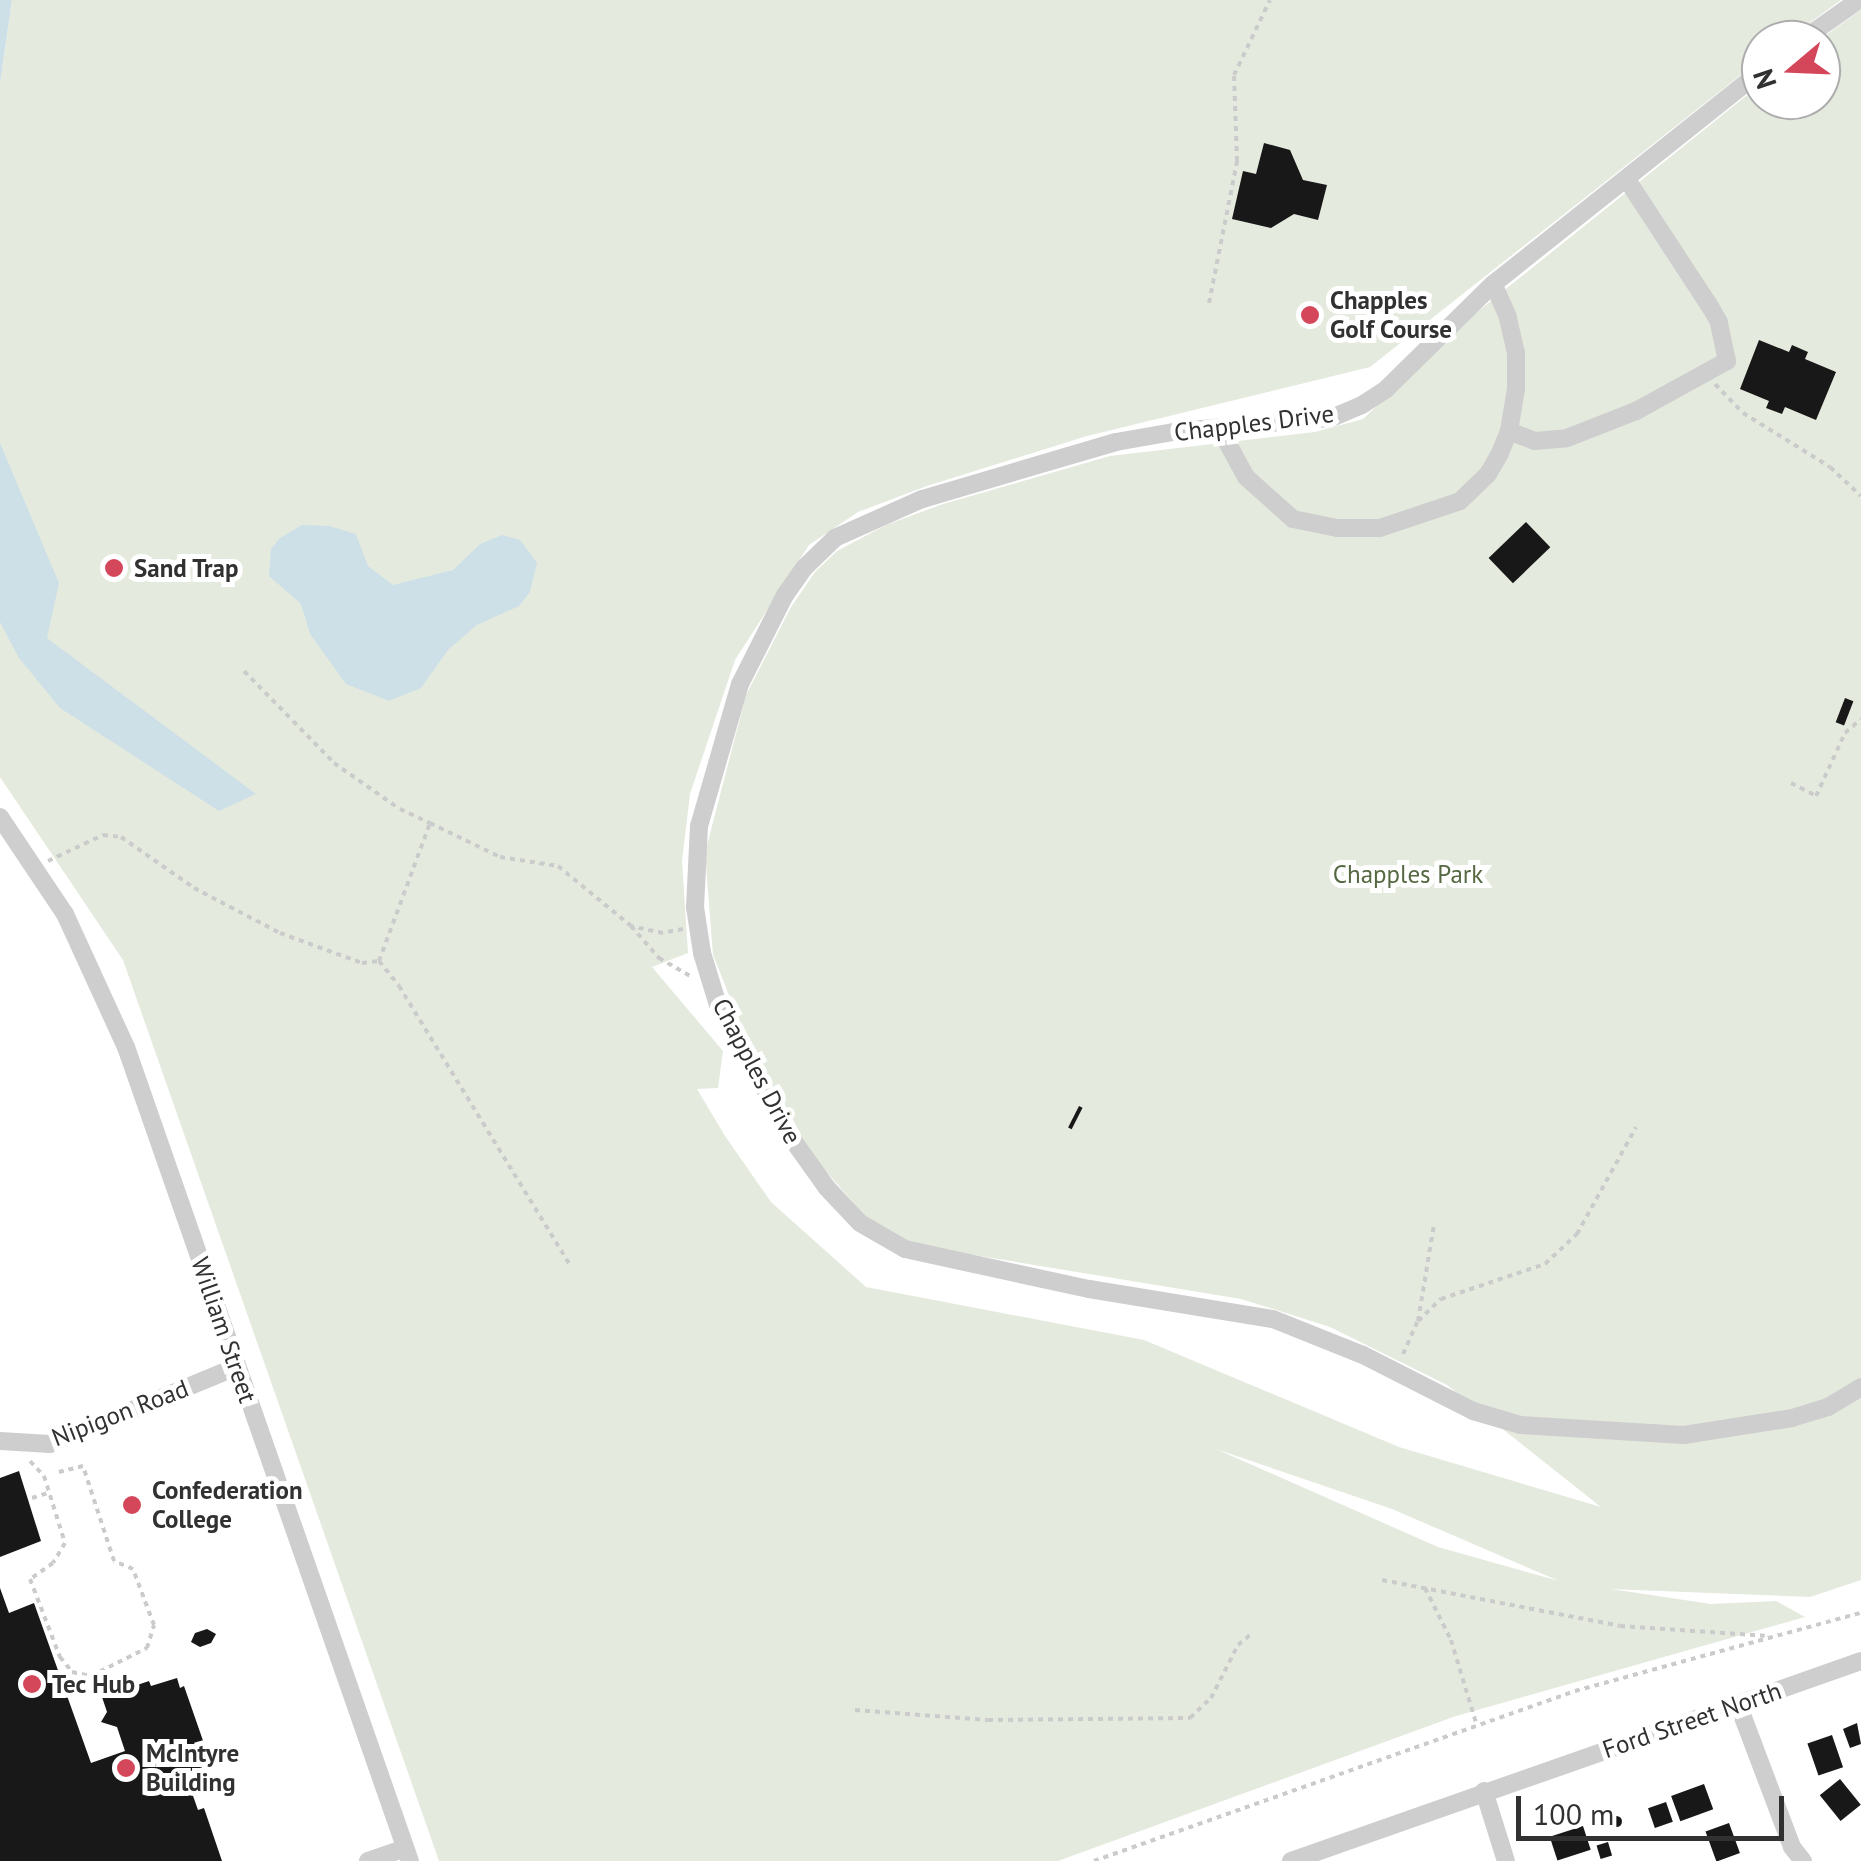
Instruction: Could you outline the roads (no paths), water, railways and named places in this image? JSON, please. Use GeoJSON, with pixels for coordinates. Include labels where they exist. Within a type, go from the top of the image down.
{"type":"FeatureCollection","features":[{"type":"Feature","properties":{"kind":"street"},"geometry":{"type":"LineString","coordinates":[[1830,20],[1859,0]]}},
{"type":"Feature","properties":{"kind":"street","name":"Chapples Drive"},"geometry":{"type":"LineString","coordinates":[[1741,87],[1493,284],[1385,390],[1362,405],[1331,418],[1221,431],[1179,431],[1116,442],[952,490],[863,522],[814,557],[786,595],[752,655],[729,712],[699,826],[693,888],[697,925],[711,982],[731,1032],[792,1139],[827,1188],[874,1234],[905,1249],[955,1263],[1272,1319],[1473,1411],[1522,1425],[1684,1435],[1756,1426],[1828,1407],[1861,1388]]}},
{"type":"Feature","properties":{"kind":"street"},"geometry":{"type":"LineString","coordinates":[[1510,431],[1535,442],[1567,438],[1636,411],[1727,361],[1719,322],[1628,180]]}},
{"type":"Feature","properties":{"kind":"street"},"geometry":{"type":"LineString","coordinates":[[1221,431],[1246,477],[1292,518],[1358,528],[1402,523],[1460,502],[1488,474],[1510,431],[1516,353],[1508,317],[1493,284]]}},
{"type":"Feature","properties":{"kind":"street","name":"William Street"},"geometry":{"type":"LineString","coordinates":[[0,817],[82,945],[126,1046],[407,1855]]}},
{"type":"Feature","properties":{"kind":"street","name":"Nipigon Road"},"geometry":{"type":"LineString","coordinates":[[0,1441],[50,1444],[236,1367]]}},
{"type":"Feature","properties":{"kind":"street","name":"Ford Street North"},"geometry":{"type":"LineString","coordinates":[[1294,1859],[1861,1661]]}},
{"type":"Feature","properties":{"kind":"street"},"geometry":{"type":"LineString","coordinates":[[1738,1704],[1792,1847],[1803,1861]]}},
{"type":"Feature","properties":{"kind":"street"},"geometry":{"type":"LineString","coordinates":[[1484,1791],[1506,1861]]}},
{"type":"Feature","properties":{"kind":"street"},"geometry":{"type":"LineString","coordinates":[[368,1861],[407,1855]]}},
{"type":"Feature","properties":{"kind":"place","name":"Chapples Golf Course"},"geometry":{"type":"Point","coordinates":[1310,315]}},
{"type":"Feature","properties":{"kind":"place","name":"Sand Trap"},"geometry":{"type":"Point","coordinates":[114,568]}},
{"type":"Feature","properties":{"kind":"place","name":"Confederation College"},"geometry":{"type":"Point","coordinates":[132,1505]}},
{"type":"Feature","properties":{"kind":"place","name":"Tec Hub"},"geometry":{"type":"Point","coordinates":[32,1684]}},
{"type":"Feature","properties":{"kind":"place","name":"McIntyre Building"},"geometry":{"type":"Point","coordinates":[126,1768]}},
{"type":"Feature","properties":{"kind":"park label","name":"Chapples Park"},"geometry":{"type":"Point","coordinates":[1408,874]}}]}
